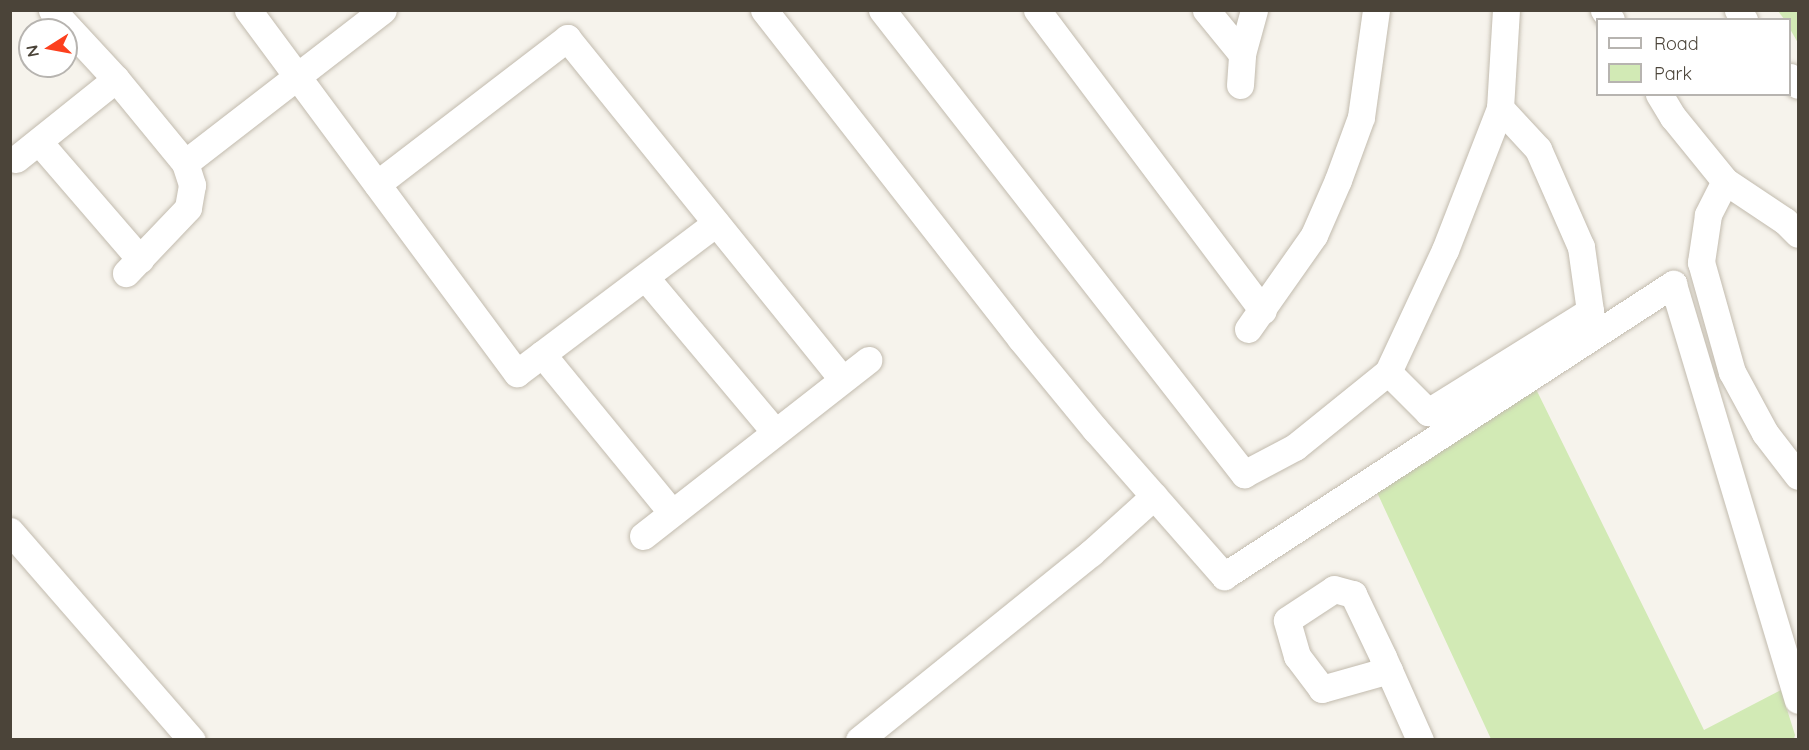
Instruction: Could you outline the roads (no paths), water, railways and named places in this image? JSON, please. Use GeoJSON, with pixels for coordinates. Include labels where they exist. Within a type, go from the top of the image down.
{"type":"FeatureCollection","features":[{"type":"Feature","properties":{"kind":"street"},"geometry":{"type":"LineString","coordinates":[[39,142],[133,266],[188,208],[192,185],[185,163],[116,79],[52,10]]}},
{"type":"Feature","properties":{"kind":"street"},"geometry":{"type":"LineString","coordinates":[[248,10],[517,373],[716,223]]}},
{"type":"Feature","properties":{"kind":"street"},"geometry":{"type":"LineString","coordinates":[[185,163],[298,78],[383,10]]}},
{"type":"Feature","properties":{"kind":"street"},"geometry":{"type":"LineString","coordinates":[[764,10],[1021,339],[1224,576],[1673,284],[1798,700]]}},
{"type":"Feature","properties":{"kind":"street"},"geometry":{"type":"LineString","coordinates":[[882,10],[1244,474],[1295,447],[1388,372],[1445,250],[1500,108],[1506,10]]}},
{"type":"Feature","properties":{"kind":"street"},"geometry":{"type":"LineString","coordinates":[[1037,10],[1256,320],[1314,235],[1338,180],[1361,117],[1376,10]]}},
{"type":"Feature","properties":{"kind":"street"},"geometry":{"type":"LineString","coordinates":[[1206,10],[1242,54]]}},
{"type":"Feature","properties":{"kind":"street"},"geometry":{"type":"LineString","coordinates":[[1240,86],[1242,54],[1254,10]]}},
{"type":"Feature","properties":{"kind":"street"},"geometry":{"type":"LineString","coordinates":[[377,184],[567,38],[842,379]]}},
{"type":"Feature","properties":{"kind":"street"},"geometry":{"type":"LineString","coordinates":[[16,159],[116,79]]}},
{"type":"Feature","properties":{"kind":"street"},"geometry":{"type":"LineString","coordinates":[[1660,96],[1673,117],[1725,181],[1785,221],[1798,234]]}},
{"type":"Feature","properties":{"kind":"street"},"geometry":{"type":"LineString","coordinates":[[1388,372],[1428,412],[1590,311],[1581,247],[1538,149],[1500,108]]}},
{"type":"Feature","properties":{"kind":"street"},"geometry":{"type":"LineString","coordinates":[[1725,181],[1708,215],[1701,262],[1732,372],[1765,433],[1798,476]]}},
{"type":"Feature","properties":{"kind":"street"},"geometry":{"type":"LineString","coordinates":[[645,277],[775,432]]}},
{"type":"Feature","properties":{"kind":"street"},"geometry":{"type":"LineString","coordinates":[[542,354],[672,513]]}},
{"type":"Feature","properties":{"kind":"street"},"geometry":{"type":"LineString","coordinates":[[643,536],[868,360]]}},
{"type":"Feature","properties":{"kind":"street"},"geometry":{"type":"LineString","coordinates":[[859,740],[1091,554],[1154,496]]}},
{"type":"Feature","properties":{"kind":"street"},"geometry":{"type":"LineString","coordinates":[[10,531],[192,740]]}},
{"type":"Feature","properties":{"kind":"street"},"geometry":{"type":"LineString","coordinates":[[1389,670],[1420,740]]}}]}
